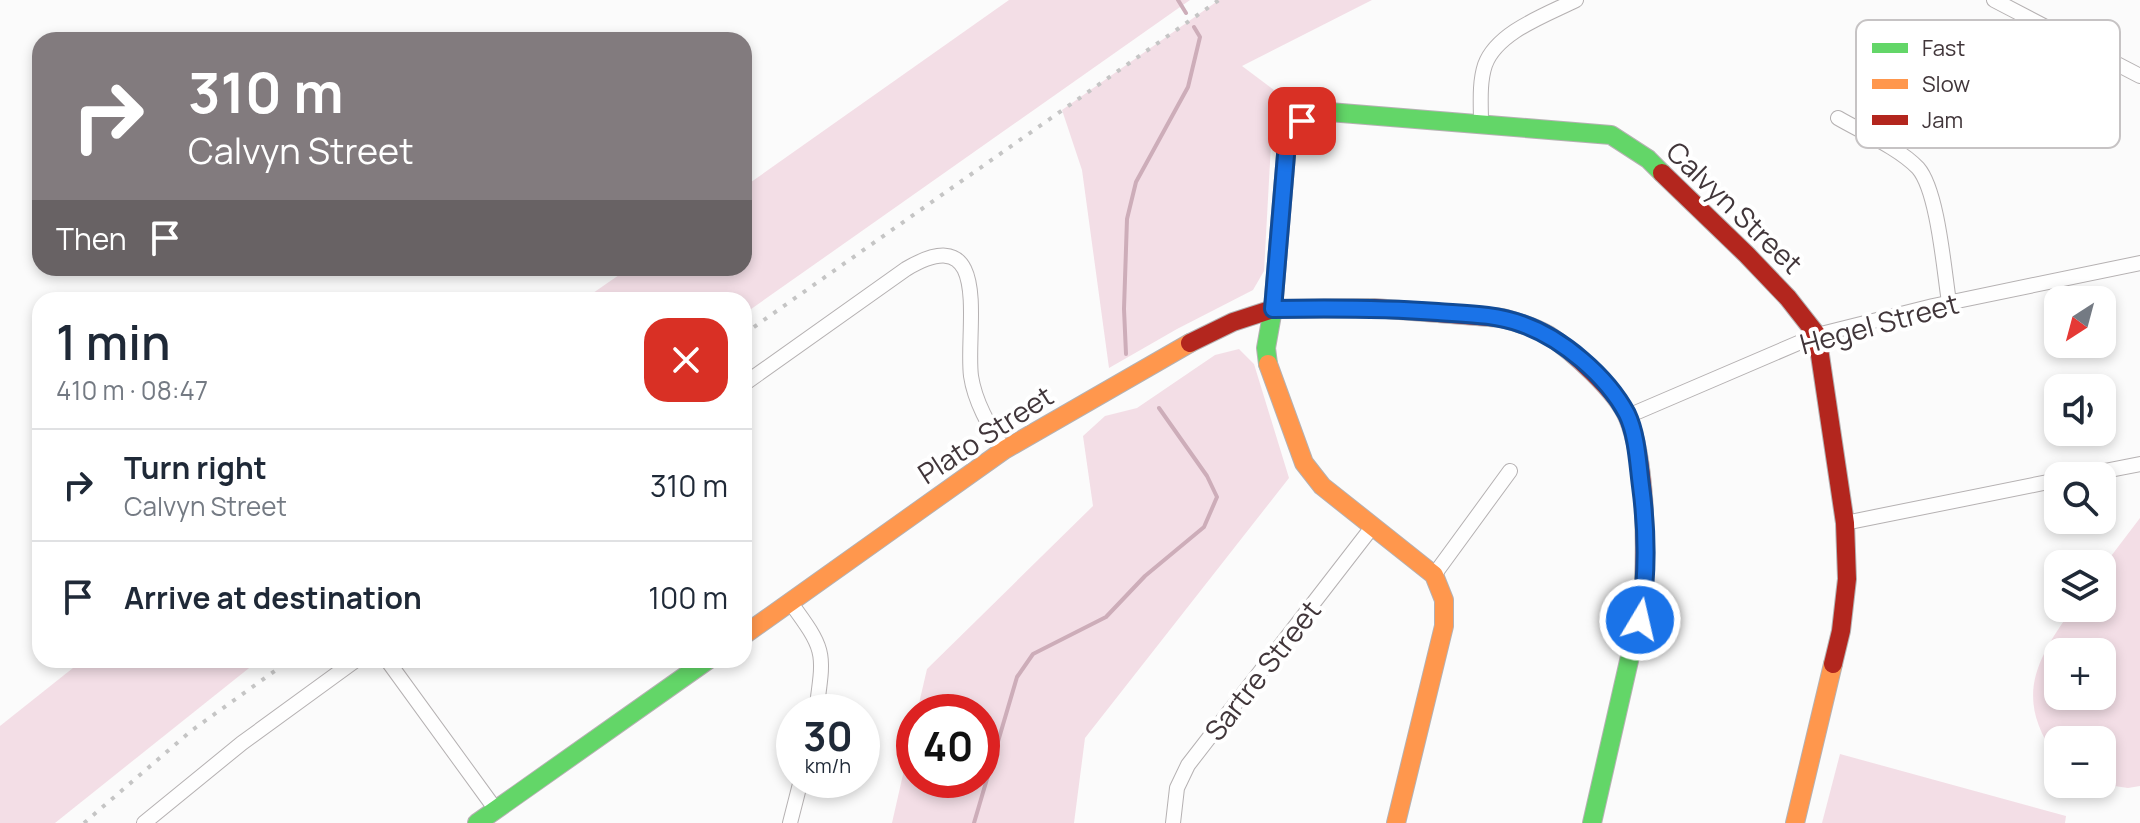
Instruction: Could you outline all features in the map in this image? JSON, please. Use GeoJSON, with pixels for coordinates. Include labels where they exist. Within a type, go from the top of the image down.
{"type":"FeatureCollection","features":[{"type":"Feature","properties":{"kind":"street"},"geometry":{"type":"LineString","coordinates":[[1481,123],[1484,68],[1493,49],[1512,34],[1576,0]]}},
{"type":"Feature","properties":{"kind":"street"},"geometry":{"type":"LineString","coordinates":[[1994,0],[2032,20]]}},
{"type":"Feature","properties":{"kind":"street"},"geometry":{"type":"LineString","coordinates":[[2120,66],[2140,76]]}},
{"type":"Feature","properties":{"kind":"street","name":"Calvyn Street"},"geometry":{"type":"LineString","coordinates":[[1434,575],[1322,486],[1304,463],[1268,367],[1266,348],[1273,309],[1287,143],[1302,121],[1315,114],[1329,112],[1611,135],[1629,145],[1747,255],[1788,298],[1817,335],[1845,523],[1847,579],[1841,631],[1795,823]]}},
{"type":"Feature","properties":{"kind":"street"},"geometry":{"type":"LineString","coordinates":[[1838,118],[1856,129]]}},
{"type":"Feature","properties":{"kind":"street"},"geometry":{"type":"LineString","coordinates":[[1888,148],[1920,171],[1933,205],[1949,302]]}},
{"type":"Feature","properties":{"kind":"street"},"geometry":{"type":"LineString","coordinates":[[752,378],[906,269],[926,257],[938,254],[953,257],[968,274],[971,377],[976,398],[1004,450]]}},
{"type":"Feature","properties":{"kind":"street","name":"Hegel Street"},"geometry":{"type":"LineString","coordinates":[[1628,416],[1817,335],[1949,302],[2140,263]]}},
{"type":"Feature","properties":{"kind":"street","name":"Plato Street"},"geometry":{"type":"LineString","coordinates":[[752,629],[1004,450],[1193,341],[1233,322],[1273,309],[1374,308],[1481,315],[1519,322],[1547,335],[1575,356],[1598,377],[1628,416]]}},
{"type":"Feature","properties":{"kind":"street"},"geometry":{"type":"LineString","coordinates":[[1592,823],[1635,645],[1646,580],[1642,495],[1628,416]]}},
{"type":"Feature","properties":{"kind":"street"},"geometry":{"type":"LineString","coordinates":[[2116,469],[2140,464]]}},
{"type":"Feature","properties":{"kind":"street"},"geometry":{"type":"LineString","coordinates":[[1396,823],[1444,626],[1443,589],[1434,575],[1510,471]]}},
{"type":"Feature","properties":{"kind":"street"},"geometry":{"type":"LineString","coordinates":[[1845,523],[2044,483]]}},
{"type":"Feature","properties":{"kind":"street","name":"Sartre Street"},"geometry":{"type":"LineString","coordinates":[[1173,823],[1177,788],[1188,765],[1373,526]]}},
{"type":"Feature","properties":{"kind":"street"},"geometry":{"type":"LineString","coordinates":[[790,602],[815,636],[820,649],[822,665],[818,694]]}},
{"type":"Feature","properties":{"kind":"street"},"geometry":{"type":"LineString","coordinates":[[144,823],[242,743],[345,668]]}},
{"type":"Feature","properties":{"kind":"street"},"geometry":{"type":"LineString","coordinates":[[393,668],[496,810]]}},
{"type":"Feature","properties":{"kind":"street"},"geometry":{"type":"LineString","coordinates":[[477,823],[697,668]]}},
{"type":"Feature","properties":{"kind":"street"},"geometry":{"type":"LineString","coordinates":[[790,823],[796,798]]}},
{"type":"Feature","properties":{"kind":"shaded area"},"geometry":{"type":"Polygon","coordinates":[[[1009,0],[1190,0],[752,308],[752,292],[594,292],[618,276],[752,276],[752,181],[1009,0]]]}},
{"type":"Feature","properties":{"kind":"shaded area"},"geometry":{"type":"Polygon","coordinates":[[[1219,0],[1372,0],[1242,66],[1274,90],[1264,271],[1253,290],[1109,368],[1082,170],[1062,110],[1219,0]]]}},
{"type":"Feature","properties":{"kind":"shaded area"},"geometry":{"type":"Polygon","coordinates":[[[1239,349],[1254,364],[1289,478],[1085,738],[1074,823],[892,823],[898,798],[1000,798],[1000,694],[921,694],[927,669],[1093,506],[1083,436],[1105,416],[1137,408],[1215,355],[1239,349]]]}},
{"type":"Feature","properties":{"kind":"shaded area"},"geometry":{"type":"Polygon","coordinates":[[[2140,518],[2140,786],[2116,786],[2116,726],[2044,726],[2044,737],[2033,699],[2044,654],[2044,710],[2116,710],[2116,638],[2053,638],[2063,622],[2116,622],[2116,550],[2140,518]]]}},
{"type":"Feature","properties":{"kind":"shaded area"},"geometry":{"type":"Polygon","coordinates":[[[73,668],[249,668],[55,823],[0,823],[0,726],[73,668]]]}},
{"type":"Feature","properties":{"kind":"shaded area"},"geometry":{"type":"Polygon","coordinates":[[[1840,754],[2066,816],[2065,823],[1822,823],[1840,754]]]}},
{"type":"Feature","properties":{"kind":"waterway"},"geometry":{"type":"LineString","coordinates":[[1178,0],[1186,13]]}},
{"type":"Feature","properties":{"kind":"waterway"},"geometry":{"type":"LineString","coordinates":[[1126,354],[1127,219],[1136,182],[1188,87],[1200,37],[1194,27]]}},
{"type":"Feature","properties":{"kind":"waterway"},"geometry":{"type":"LineString","coordinates":[[974,823],[1017,677],[1033,654],[1106,617],[1145,576],[1204,527],[1217,497],[1207,476],[1159,408]]}},
{"type":"Feature","properties":{"kind":"railway"},"geometry":{"type":"LineString","coordinates":[[752,328],[1219,0]]}},
{"type":"Feature","properties":{"kind":"railway"},"geometry":{"type":"LineString","coordinates":[[84,823],[191,731],[279,668]]}},
{"type":"Feature","properties":{"kind":"traffic: fast"},"geometry":{"type":"LineString","coordinates":[[1268,364],[1266,348],[1273,309],[1287,143],[1299,126],[1315,116],[1329,112],[1611,135],[1648,159],[1662,173]]}},
{"type":"Feature","properties":{"kind":"traffic: fast"},"geometry":{"type":"LineString","coordinates":[[1592,823],[1644,595],[1644,582]]}},
{"type":"Feature","properties":{"kind":"traffic: fast"},"geometry":{"type":"LineString","coordinates":[[477,823],[697,668]]}},
{"type":"Feature","properties":{"kind":"traffic: slow"},"geometry":{"type":"LineString","coordinates":[[752,629],[1004,450],[1190,343]]}},
{"type":"Feature","properties":{"kind":"traffic: slow"},"geometry":{"type":"LineString","coordinates":[[1268,364],[1304,463],[1322,486],[1434,575],[1444,600],[1444,626],[1396,823]]}},
{"type":"Feature","properties":{"kind":"traffic: slow"},"geometry":{"type":"LineString","coordinates":[[1795,823],[1833,664]]}},
{"type":"Feature","properties":{"kind":"traffic: jam"},"geometry":{"type":"LineString","coordinates":[[1662,173],[1747,255],[1788,298],[1817,335],[1845,523],[1847,579],[1841,631],[1833,664]]}},
{"type":"Feature","properties":{"kind":"traffic: jam"},"geometry":{"type":"LineString","coordinates":[[1190,343],[1233,322],[1273,309],[1374,308],[1502,318],[1543,332],[1593,372],[1615,396],[1628,418],[1641,476],[1644,582]]}},
{"type":"Feature","properties":{"kind":"route"},"geometry":{"type":"LineString","coordinates":[[1302,121],[1287,143],[1273,309],[1374,308],[1481,315],[1519,322],[1547,335],[1575,356],[1614,395],[1628,416],[1637,456],[1646,535],[1647,565],[1640,620]]}}]}
